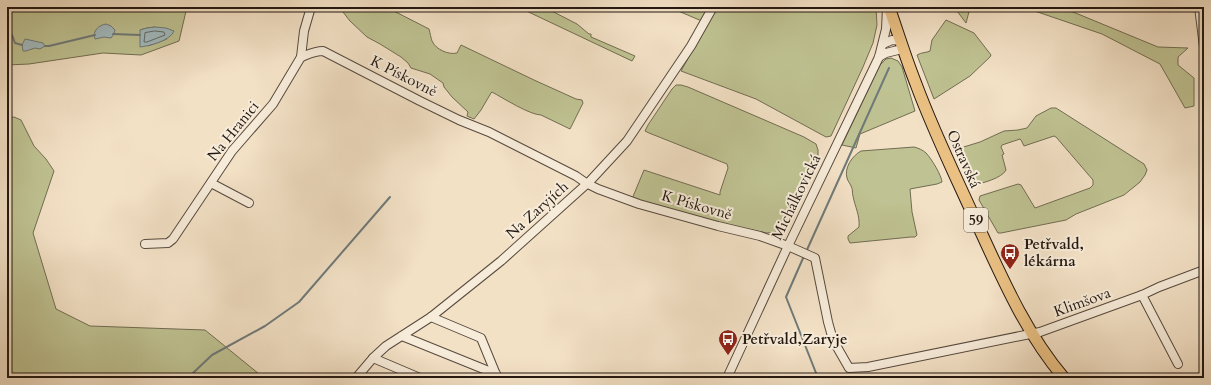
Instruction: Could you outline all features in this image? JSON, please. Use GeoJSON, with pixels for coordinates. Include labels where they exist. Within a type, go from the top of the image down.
{"type":"FeatureCollection","features":[{"type":"Feature","properties":{"kind":"main road","name":"Ostravská"},"geometry":{"type":"LineString","coordinates":[[888,7],[916,86],[996,266],[1032,334],[1064,378]]}},
{"type":"Feature","properties":{"kind":"street","name":"Na Hranici"},"geometry":{"type":"LineString","coordinates":[[144,244],[168,243],[173,239],[232,152],[273,104],[301,57],[305,24],[311,7]]}},
{"type":"Feature","properties":{"kind":"street","name":"Na Zaryjích"},"geometry":{"type":"LineString","coordinates":[[356,378],[373,358],[386,346],[431,317],[501,261],[586,184],[627,141],[691,46],[713,7]]}},
{"type":"Feature","properties":{"kind":"street","name":"Michálkovická"},"geometry":{"type":"LineString","coordinates":[[727,378],[788,246],[879,57],[886,29],[888,7]]}},
{"type":"Feature","properties":{"kind":"street"},"geometry":{"type":"LineString","coordinates":[[1199,7],[1204,47]]}},
{"type":"Feature","properties":{"kind":"street"},"geometry":{"type":"LineString","coordinates":[[304,38],[310,46],[318,51]]}},
{"type":"Feature","properties":{"kind":"street"},"geometry":{"type":"LineString","coordinates":[[883,44],[892,40],[901,45]]}},
{"type":"Feature","properties":{"kind":"street"},"geometry":{"type":"LineString","coordinates":[[879,57],[901,45]]}},
{"type":"Feature","properties":{"kind":"street"},"geometry":{"type":"LineString","coordinates":[[301,57],[318,51]]}},
{"type":"Feature","properties":{"kind":"street","name":"K Pískovně"},"geometry":{"type":"LineString","coordinates":[[318,51],[323,51],[459,120],[490,132],[576,176],[586,184],[640,204],[711,225],[760,236],[815,258],[833,340],[849,368],[868,367],[1032,334]]}},
{"type":"Feature","properties":{"kind":"street"},"geometry":{"type":"LineString","coordinates":[[211,183],[249,203]]}},
{"type":"Feature","properties":{"kind":"street","name":"Klimšova"},"geometry":{"type":"LineString","coordinates":[[1032,334],[1204,270]]}},
{"type":"Feature","properties":{"kind":"street"},"geometry":{"type":"LineString","coordinates":[[1142,294],[1178,364]]}},
{"type":"Feature","properties":{"kind":"street"},"geometry":{"type":"LineString","coordinates":[[431,317],[481,338],[497,376]]}},
{"type":"Feature","properties":{"kind":"street"},"geometry":{"type":"LineString","coordinates":[[402,336],[497,376]]}},
{"type":"Feature","properties":{"kind":"street"},"geometry":{"type":"LineString","coordinates":[[373,358],[420,378]]}},
{"type":"Feature","properties":{"kind":"green space"},"geometry":{"type":"Polygon","coordinates":[[[7,7],[187,7],[179,41],[141,55],[103,53],[29,64],[7,65],[7,7]],[[155,27],[140,30],[148,46],[167,39],[155,27]]]}},
{"type":"Feature","properties":{"kind":"green space"},"geometry":{"type":"Polygon","coordinates":[[[339,7],[386,7],[429,29],[432,41],[436,47],[443,51],[457,53],[461,45],[534,80],[576,99],[582,100],[583,103],[570,129],[509,102],[492,92],[474,119],[467,116],[468,112],[452,97],[444,87],[443,83],[430,74],[411,68],[401,57],[367,37],[350,21],[339,7]]]}},
{"type":"Feature","properties":{"kind":"green space"},"geometry":{"type":"Polygon","coordinates":[[[518,7],[544,7],[577,24],[591,34],[591,37],[635,56],[632,61],[518,7]]]}},
{"type":"Feature","properties":{"kind":"green space"},"geometry":{"type":"Polygon","coordinates":[[[669,7],[712,7],[702,21],[669,7]]]}},
{"type":"Feature","properties":{"kind":"green space"},"geometry":{"type":"Polygon","coordinates":[[[717,7],[876,7],[877,25],[873,43],[831,136],[826,137],[756,99],[681,71],[717,7]]]}},
{"type":"Feature","properties":{"kind":"green space"},"geometry":{"type":"Polygon","coordinates":[[[954,7],[970,8],[966,23],[954,7]]]}},
{"type":"Feature","properties":{"kind":"green space"},"geometry":{"type":"Polygon","coordinates":[[[1023,7],[1061,7],[1158,47],[1188,48],[1178,57],[1178,65],[1194,78],[1194,106],[1185,108],[1160,64],[1102,34],[1023,7]]]}},
{"type":"Feature","properties":{"kind":"green space"},"geometry":{"type":"Polygon","coordinates":[[[946,20],[974,33],[991,55],[970,76],[934,99],[917,55],[930,51],[932,40],[946,20]]]}},
{"type":"Feature","properties":{"kind":"green space"},"geometry":{"type":"Polygon","coordinates":[[[891,58],[898,61],[902,67],[915,111],[860,134],[856,148],[842,145],[880,65],[886,59],[891,58]]]}},
{"type":"Feature","properties":{"kind":"green space"},"geometry":{"type":"Polygon","coordinates":[[[676,85],[688,87],[804,137],[816,144],[818,156],[808,181],[783,225],[775,232],[767,233],[710,222],[632,199],[644,170],[720,195],[728,168],[727,164],[645,131],[676,85]]]}},
{"type":"Feature","properties":{"kind":"green space"},"geometry":{"type":"Polygon","coordinates":[[[1051,108],[1056,108],[1144,164],[1147,170],[1145,175],[1140,182],[1124,195],[1076,214],[1066,220],[998,233],[979,200],[980,196],[1018,184],[1021,185],[1035,208],[1090,188],[1093,185],[1093,180],[1054,136],[1024,146],[1020,139],[1002,145],[1001,147],[1004,154],[1002,155],[1006,170],[1004,173],[996,178],[974,185],[957,149],[980,142],[1004,131],[1027,128],[1036,116],[1051,108]]]}},
{"type":"Feature","properties":{"kind":"green space"},"geometry":{"type":"Polygon","coordinates":[[[14,117],[21,120],[34,146],[46,159],[54,171],[33,233],[56,309],[90,326],[205,330],[264,378],[7,378],[7,118],[14,117]]]}},
{"type":"Feature","properties":{"kind":"green space"},"geometry":{"type":"Polygon","coordinates":[[[914,147],[922,150],[928,155],[942,179],[942,182],[937,184],[910,189],[912,212],[917,235],[915,237],[850,243],[848,236],[859,227],[852,188],[846,174],[852,159],[861,151],[914,147]]]}},
{"type":"Feature","properties":{"kind":"water"},"geometry":{"type":"Polygon","coordinates":[[[106,24],[115,30],[114,34],[111,38],[104,37],[95,39],[95,31],[106,24]]]}},
{"type":"Feature","properties":{"kind":"water"},"geometry":{"type":"Polygon","coordinates":[[[155,27],[166,28],[174,31],[172,35],[164,40],[140,47],[140,30],[155,27]]]}},
{"type":"Feature","properties":{"kind":"water"},"geometry":{"type":"Polygon","coordinates":[[[25,39],[43,43],[45,46],[40,49],[35,48],[23,51],[22,45],[25,39]]]}},
{"type":"Feature","properties":{"kind":"waterway"},"geometry":{"type":"LineString","coordinates":[[7,27],[15,43],[22,45]]}},
{"type":"Feature","properties":{"kind":"waterway"},"geometry":{"type":"LineString","coordinates":[[113,34],[140,35]]}},
{"type":"Feature","properties":{"kind":"waterway"},"geometry":{"type":"LineString","coordinates":[[45,46],[95,35]]}},
{"type":"Feature","properties":{"kind":"waterway"},"geometry":{"type":"LineString","coordinates":[[806,252],[889,68]]}},
{"type":"Feature","properties":{"kind":"waterway"},"geometry":{"type":"LineString","coordinates":[[191,378],[193,373],[212,355],[265,326],[299,302],[390,197]]}},
{"type":"Feature","properties":{"kind":"waterway"},"geometry":{"type":"LineString","coordinates":[[804,256],[786,297],[818,378]]}},
{"type":"Feature","properties":{"kind":"place","name":"Petřvald, lékárna"},"geometry":{"type":"Point","coordinates":[1010,270]}},
{"type":"Feature","properties":{"kind":"place","name":"Petřvald,Zaryje"},"geometry":{"type":"Point","coordinates":[728,356]}}]}
